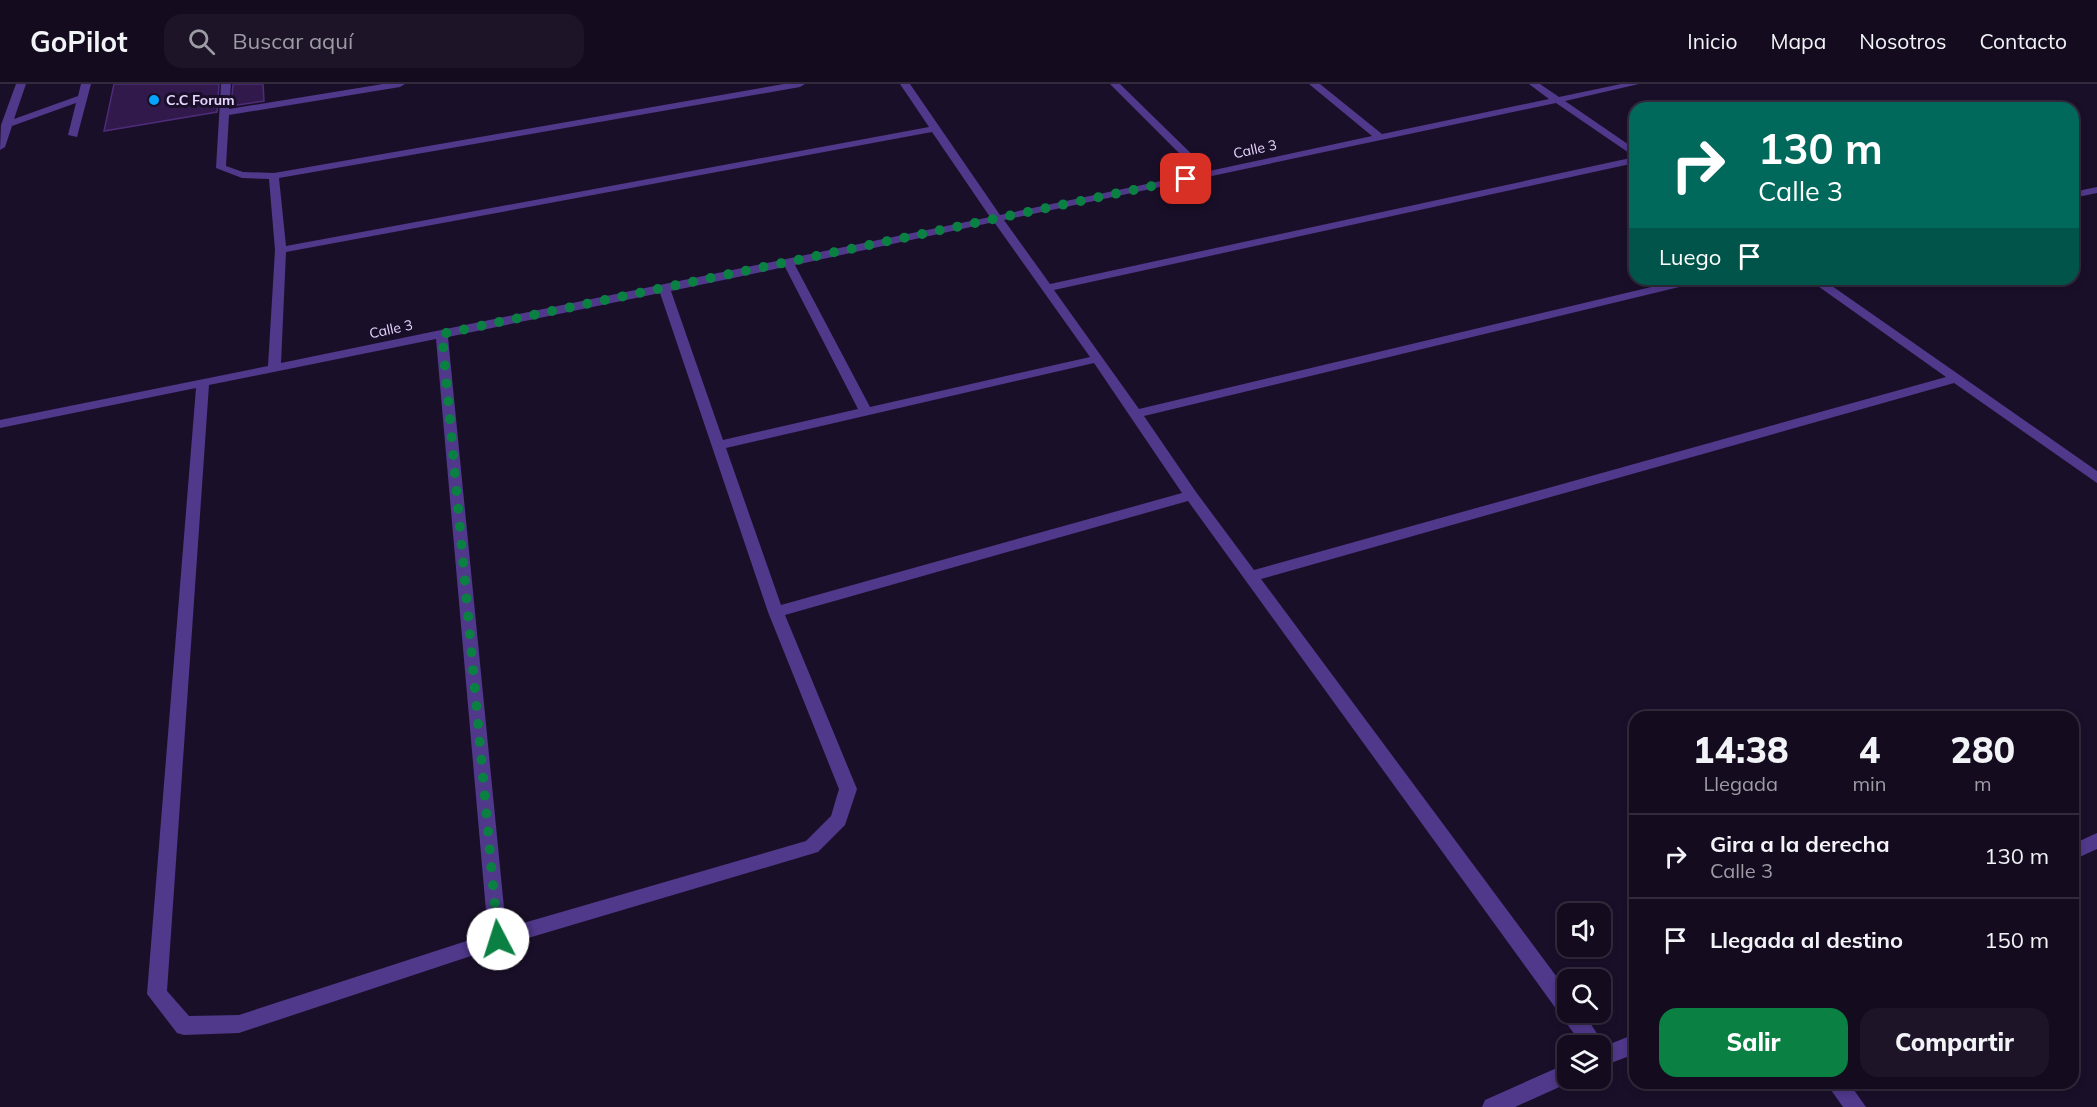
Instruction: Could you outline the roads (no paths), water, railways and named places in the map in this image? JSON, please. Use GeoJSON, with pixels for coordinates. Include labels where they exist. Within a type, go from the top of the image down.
{"type":"FeatureCollection","features":[{"type":"Feature","properties":{"kind":"street"},"geometry":{"type":"LineString","coordinates":[[0,147],[21,84]]}},
{"type":"Feature","properties":{"kind":"street"},"geometry":{"type":"LineString","coordinates":[[73,135],[86,84]]}},
{"type":"Feature","properties":{"kind":"street"},"geometry":{"type":"LineString","coordinates":[[226,84],[221,168],[242,175],[274,176],[800,84]]}},
{"type":"Feature","properties":{"kind":"street"},"geometry":{"type":"LineString","coordinates":[[225,112],[400,84]]}},
{"type":"Feature","properties":{"kind":"street"},"geometry":{"type":"LineString","coordinates":[[905,84],[995,219],[1138,413],[1191,495],[1253,576],[1557,993]]}},
{"type":"Feature","properties":{"kind":"street"},"geometry":{"type":"LineString","coordinates":[[1115,84],[1207,175]]}},
{"type":"Feature","properties":{"kind":"street"},"geometry":{"type":"LineString","coordinates":[[1314,84],[1380,138]]}},
{"type":"Feature","properties":{"kind":"street"},"geometry":{"type":"LineString","coordinates":[[1534,84],[1629,150]]}},
{"type":"Feature","properties":{"kind":"street","name":"Calle 3"},"geometry":{"type":"LineString","coordinates":[[0,424],[664,289],[1560,102],[1634,84]]}},
{"type":"Feature","properties":{"kind":"street"},"geometry":{"type":"LineString","coordinates":[[6,125],[82,98]]}},
{"type":"Feature","properties":{"kind":"street"},"geometry":{"type":"LineString","coordinates":[[281,250],[934,129]]}},
{"type":"Feature","properties":{"kind":"street"},"geometry":{"type":"LineString","coordinates":[[1045,288],[1629,161]]}},
{"type":"Feature","properties":{"kind":"street"},"geometry":{"type":"LineString","coordinates":[[274,176],[281,250],[274,369]]}},
{"type":"Feature","properties":{"kind":"street"},"geometry":{"type":"LineString","coordinates":[[2079,194],[2097,190]]}},
{"type":"Feature","properties":{"kind":"street"},"geometry":{"type":"LineString","coordinates":[[788,262],[865,410]]}},
{"type":"Feature","properties":{"kind":"street"},"geometry":{"type":"LineString","coordinates":[[1138,413],[1675,285]]}},
{"type":"Feature","properties":{"kind":"street"},"geometry":{"type":"LineString","coordinates":[[1822,285],[2097,478]]}},
{"type":"Feature","properties":{"kind":"street"},"geometry":{"type":"LineString","coordinates":[[203,383],[157,994],[184,1026],[239,1024],[498,939],[812,847],[839,820],[848,789],[776,612],[664,289]]}},
{"type":"Feature","properties":{"kind":"street"},"geometry":{"type":"LineString","coordinates":[[442,334],[498,939]]}},
{"type":"Feature","properties":{"kind":"street"},"geometry":{"type":"LineString","coordinates":[[719,446],[865,410],[1096,359]]}},
{"type":"Feature","properties":{"kind":"street"},"geometry":{"type":"LineString","coordinates":[[1253,576],[1954,379]]}},
{"type":"Feature","properties":{"kind":"street"},"geometry":{"type":"LineString","coordinates":[[776,612],[1191,495]]}},
{"type":"Feature","properties":{"kind":"street"},"geometry":{"type":"LineString","coordinates":[[2079,849],[2097,841]]}},
{"type":"Feature","properties":{"kind":"street"},"geometry":{"type":"LineString","coordinates":[[1611,1050],[1629,1046]]}},
{"type":"Feature","properties":{"kind":"street"},"geometry":{"type":"LineString","coordinates":[[1492,1107],[1557,1078]]}},
{"type":"Feature","properties":{"kind":"street"},"geometry":{"type":"LineString","coordinates":[[1841,1089],[1856,1107]]}},
{"type":"Feature","properties":{"kind":"place","name":"C.C Forum"},"geometry":{"type":"Point","coordinates":[154,100]}}]}
